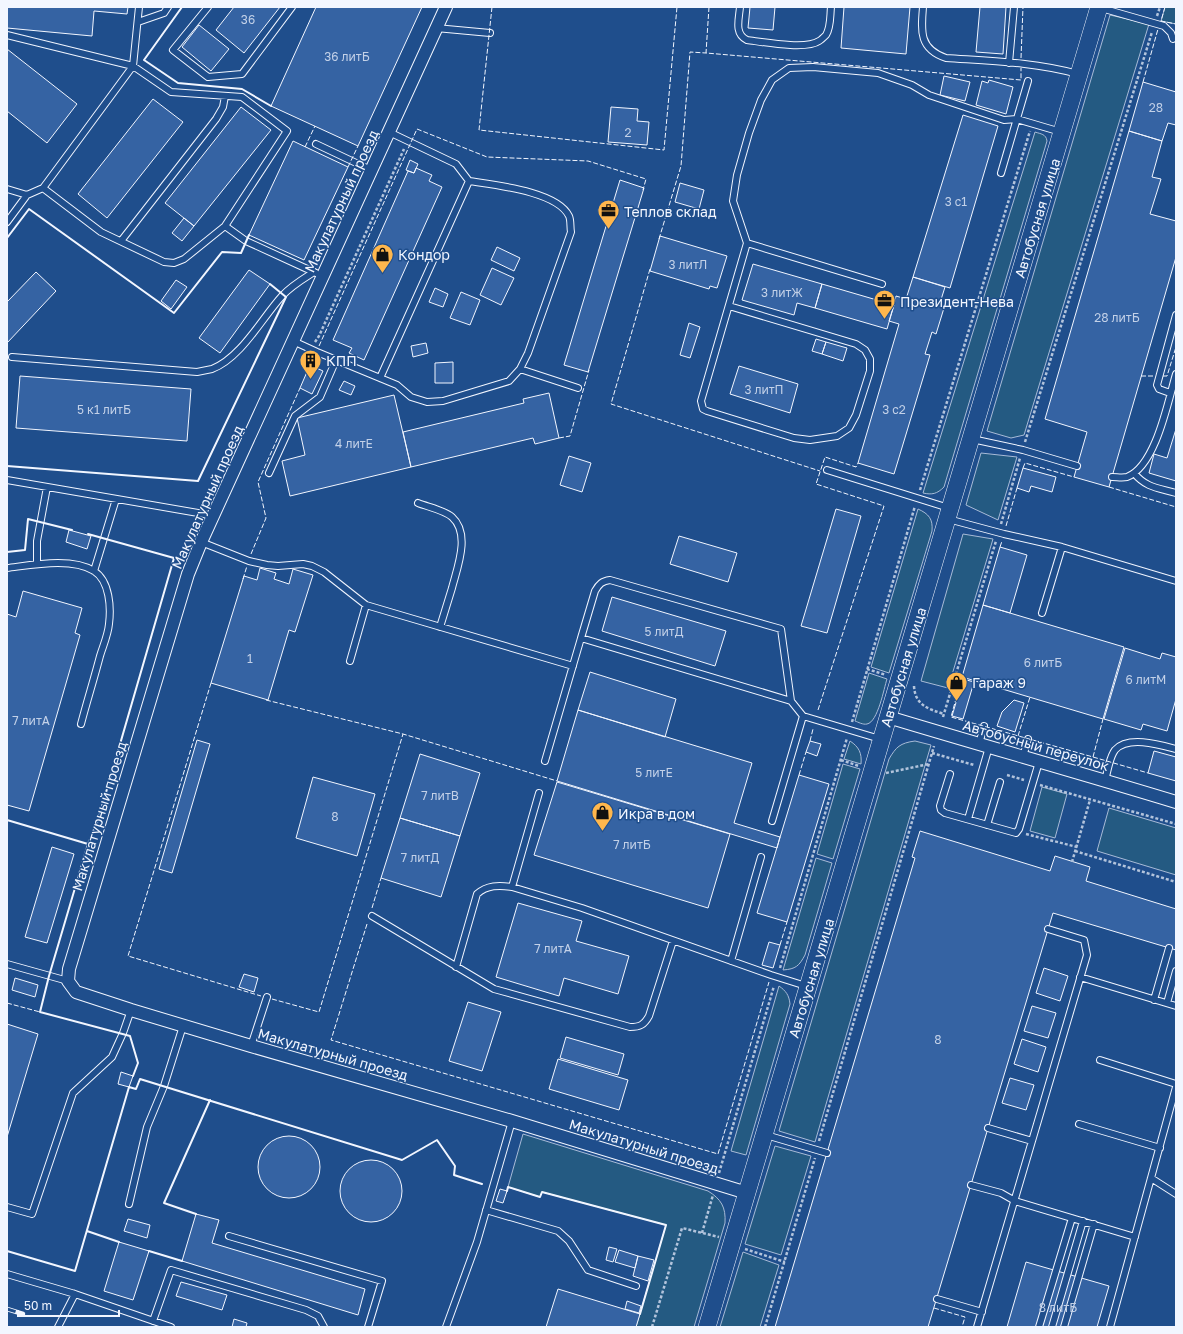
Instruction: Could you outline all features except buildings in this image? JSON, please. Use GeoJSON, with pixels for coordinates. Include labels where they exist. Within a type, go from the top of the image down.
{"type":"FeatureCollection","features":[{"type":"Feature","properties":{"kind":"street","name":"Макулатурный проезд"},"geometry":{"type":"LineString","coordinates":[[446,7],[371,170],[319,274],[293,341],[212,517],[188,574],[69,969],[68,981],[76,992],[131,1010],[512,1121],[747,1193]]}},
{"type":"Feature","properties":{"kind":"street","name":"Автобусная улица"},"geometry":{"type":"LineString","coordinates":[[707,1327],[1099,7]]}},
{"type":"Feature","properties":{"kind":"street","name":"Автобусный переулок"},"geometry":{"type":"LineString","coordinates":[[888,717],[1176,802]]}},
{"type":"Feature","properties":{"kind":"lane"},"geometry":{"type":"LineString","coordinates":[[7,222],[27,195],[43,188],[134,66],[140,7]]}},
{"type":"Feature","properties":{"kind":"lane"},"geometry":{"type":"LineString","coordinates":[[138,22],[164,13],[168,7]]}},
{"type":"Feature","properties":{"kind":"lane"},"geometry":{"type":"LineString","coordinates":[[208,7],[173,50],[208,77],[242,74],[292,7]]}},
{"type":"Feature","properties":{"kind":"lane"},"geometry":{"type":"LineString","coordinates":[[740,7],[738,28],[742,38],[747,40],[808,45],[819,42],[826,34],[830,23],[831,7]]}},
{"type":"Feature","properties":{"kind":"lane"},"geometry":{"type":"LineString","coordinates":[[923,7],[921,28],[923,39],[929,48],[937,55],[946,58],[1009,62],[1064,70],[1079,74]]}},
{"type":"Feature","properties":{"kind":"lane"},"geometry":{"type":"LineString","coordinates":[[1009,62],[1014,7]]}},
{"type":"Feature","properties":{"kind":"lane"},"geometry":{"type":"LineString","coordinates":[[1099,7],[1161,24],[1167,28],[1173,39]]}},
{"type":"Feature","properties":{"kind":"lane"},"geometry":{"type":"LineString","coordinates":[[436,28],[490,33]]}},
{"type":"Feature","properties":{"kind":"lane"},"geometry":{"type":"LineString","coordinates":[[7,35],[134,66],[171,92],[242,97],[287,132],[225,226],[184,259],[174,263],[164,262],[101,232],[43,188]]}},
{"type":"Feature","properties":{"kind":"lane"},"geometry":{"type":"LineString","coordinates":[[729,306],[856,344],[864,350],[870,359],[870,371],[856,415],[849,428],[837,436],[810,440],[794,438],[707,411],[703,409],[701,401],[747,243],[733,201],[737,175],[748,133],[761,100],[772,80],[789,68],[813,67],[878,73],[912,85],[929,95],[1004,120],[1017,119],[1062,133]]}},
{"type":"Feature","properties":{"kind":"lane"},"geometry":{"type":"LineString","coordinates":[[1001,173],[1028,81]]}},
{"type":"Feature","properties":{"kind":"lane"},"geometry":{"type":"LineString","coordinates":[[121,241],[216,119],[223,107],[225,96]]}},
{"type":"Feature","properties":{"kind":"lane"},"geometry":{"type":"LineString","coordinates":[[293,341],[397,385],[411,397],[427,402],[443,402],[509,381],[520,369],[528,353],[571,232],[569,216],[560,206],[546,198],[530,192],[469,181],[456,164],[389,132]]}},
{"type":"Feature","properties":{"kind":"lane"},"geometry":{"type":"LineString","coordinates":[[316,144],[371,170]]}},
{"type":"Feature","properties":{"kind":"lane"},"geometry":{"type":"LineString","coordinates":[[380,378],[469,181]]}},
{"type":"Feature","properties":{"kind":"lane"},"geometry":{"type":"LineString","coordinates":[[7,189],[27,195]]}},
{"type":"Feature","properties":{"kind":"lane"},"geometry":{"type":"LineString","coordinates":[[225,226],[246,241],[319,274]]}},
{"type":"Feature","properties":{"kind":"lane"},"geometry":{"type":"LineString","coordinates":[[747,243],[882,284]]}},
{"type":"Feature","properties":{"kind":"lane"},"geometry":{"type":"LineString","coordinates":[[12,357],[197,372],[212,368],[227,359],[240,348],[283,295],[296,283],[319,274]]}},
{"type":"Feature","properties":{"kind":"lane"},"geometry":{"type":"LineString","coordinates":[[1170,393],[1159,389],[1157,385],[1176,315]]}},
{"type":"Feature","properties":{"kind":"lane"},"geometry":{"type":"LineString","coordinates":[[269,473],[295,416],[320,397],[336,360]]}},
{"type":"Feature","properties":{"kind":"lane"},"geometry":{"type":"LineString","coordinates":[[520,369],[578,388]]}},
{"type":"Feature","properties":{"kind":"lane"},"geometry":{"type":"LineString","coordinates":[[1112,476],[1120,478],[1127,477],[1134,473],[1146,459],[1155,444],[1176,374]]}},
{"type":"Feature","properties":{"kind":"lane"},"geometry":{"type":"LineString","coordinates":[[971,439],[1023,450],[1077,466]]}},
{"type":"Feature","properties":{"kind":"lane"},"geometry":{"type":"LineString","coordinates":[[827,470],[917,498],[949,514],[998,532],[1062,547],[1176,581]]}},
{"type":"Feature","properties":{"kind":"lane"},"geometry":{"type":"LineString","coordinates":[[1134,473],[1146,485],[1176,493]]}},
{"type":"Feature","properties":{"kind":"lane"},"geometry":{"type":"LineString","coordinates":[[7,480],[204,514],[212,517]]}},
{"type":"Feature","properties":{"kind":"lane"},"geometry":{"type":"LineString","coordinates":[[37,564],[37,541],[47,487]]}},
{"type":"Feature","properties":{"kind":"lane"},"geometry":{"type":"LineString","coordinates":[[94,571],[116,499]]}},
{"type":"Feature","properties":{"kind":"lane"},"geometry":{"type":"LineString","coordinates":[[418,503],[446,513],[452,517],[457,523],[461,532],[462,544],[460,560],[440,627]]}},
{"type":"Feature","properties":{"kind":"lane"},"geometry":{"type":"LineString","coordinates":[[201,542],[249,561],[267,565],[278,566],[303,564],[312,566],[324,572],[366,605],[573,666]]}},
{"type":"Feature","properties":{"kind":"lane"},"geometry":{"type":"LineString","coordinates":[[1042,612],[1062,547]]}},
{"type":"Feature","properties":{"kind":"lane"},"geometry":{"type":"LineString","coordinates":[[7,568],[37,564],[66,564],[82,566],[94,571],[101,578],[107,590],[110,607],[109,625],[81,724]]}},
{"type":"Feature","properties":{"kind":"lane"},"geometry":{"type":"LineString","coordinates":[[544,761],[595,591],[598,585],[604,581],[610,580],[781,629],[792,701],[803,716],[882,740]]}},
{"type":"Feature","properties":{"kind":"lane"},"geometry":{"type":"LineString","coordinates":[[350,661],[366,605]]}},
{"type":"Feature","properties":{"kind":"lane"},"geometry":{"type":"LineString","coordinates":[[581,638],[792,701]]}},
{"type":"Feature","properties":{"kind":"lane"},"geometry":{"type":"LineString","coordinates":[[772,821],[803,716]]}},
{"type":"Feature","properties":{"kind":"lane"},"geometry":{"type":"LineString","coordinates":[[968,819],[983,768],[984,726]]}},
{"type":"Feature","properties":{"kind":"lane"},"geometry":{"type":"LineString","coordinates":[[1023,757],[1028,738]]}},
{"type":"Feature","properties":{"kind":"lane"},"geometry":{"type":"LineString","coordinates":[[1105,780],[1113,753],[1124,744],[1153,743],[1176,749]]}},
{"type":"Feature","properties":{"kind":"lane"},"geometry":{"type":"LineString","coordinates":[[950,774],[940,808],[943,812],[1016,833],[1018,831],[1039,762]]}},
{"type":"Feature","properties":{"kind":"lane"},"geometry":{"type":"LineString","coordinates":[[987,825],[1000,782]]}},
{"type":"Feature","properties":{"kind":"lane"},"geometry":{"type":"LineString","coordinates":[[512,887],[539,793]]}},
{"type":"Feature","properties":{"kind":"lane"},"geometry":{"type":"LineString","coordinates":[[731,961],[761,857]]}},
{"type":"Feature","properties":{"kind":"lane"},"geometry":{"type":"LineString","coordinates":[[456,966],[477,894],[483,888],[493,886],[512,887],[582,908],[777,977],[808,986]]}},
{"type":"Feature","properties":{"kind":"lane"},"geometry":{"type":"LineString","coordinates":[[372,916],[494,989],[626,1026],[639,1027],[644,1024],[649,1016],[673,940]]}},
{"type":"Feature","properties":{"kind":"lane"},"geometry":{"type":"LineString","coordinates":[[978,1327],[1087,955],[1084,940],[1048,929]]}},
{"type":"Feature","properties":{"kind":"lane"},"geometry":{"type":"LineString","coordinates":[[1154,1000],[1169,948]]}},
{"type":"Feature","properties":{"kind":"lane"},"geometry":{"type":"LineString","coordinates":[[7,964],[68,981]]}},
{"type":"Feature","properties":{"kind":"lane"},"geometry":{"type":"LineString","coordinates":[[1166,1003],[1176,971]]}},
{"type":"Feature","properties":{"kind":"lane"},"geometry":{"type":"LineString","coordinates":[[1080,977],[1176,1006]]}},
{"type":"Feature","properties":{"kind":"lane"},"geometry":{"type":"LineString","coordinates":[[251,1046],[267,997]]}},
{"type":"Feature","properties":{"kind":"lane"},"geometry":{"type":"LineString","coordinates":[[7,1207],[32,1214],[73,1093],[112,1058],[131,1010]]}},
{"type":"Feature","properties":{"kind":"lane"},"geometry":{"type":"LineString","coordinates":[[129,1204],[147,1127],[164,1086],[183,1026]]}},
{"type":"Feature","properties":{"kind":"lane"},"geometry":{"type":"LineString","coordinates":[[1100,1060],[1176,1086],[1110,1327]]}},
{"type":"Feature","properties":{"kind":"lane"},"geometry":{"type":"LineString","coordinates":[[446,1327],[477,1242],[512,1121]]}},
{"type":"Feature","properties":{"kind":"lane"},"geometry":{"type":"LineString","coordinates":[[1079,1124],[1160,1148]]}},
{"type":"Feature","properties":{"kind":"lane"},"geometry":{"type":"LineString","coordinates":[[988,1128],[1032,1141]]}},
{"type":"Feature","properties":{"kind":"lane"},"geometry":{"type":"LineString","coordinates":[[764,1135],[827,1153]]}},
{"type":"Feature","properties":{"kind":"lane"},"geometry":{"type":"LineString","coordinates":[[1151,1178],[1176,1194]]}},
{"type":"Feature","properties":{"kind":"lane"},"geometry":{"type":"LineString","coordinates":[[971,1185],[1000,1193],[1015,1201],[1135,1237]]}},
{"type":"Feature","properties":{"kind":"lane"},"geometry":{"type":"LineString","coordinates":[[486,1210],[558,1230],[569,1241],[588,1270],[636,1286]]}},
{"type":"Feature","properties":{"kind":"lane"},"geometry":{"type":"LineString","coordinates":[[1039,1327],[1072,1218]]}},
{"type":"Feature","properties":{"kind":"lane"},"geometry":{"type":"LineString","coordinates":[[1052,1327],[1083,1221]]}},
{"type":"Feature","properties":{"kind":"lane"},"geometry":{"type":"LineString","coordinates":[[1064,1327],[1094,1224]]}},
{"type":"Feature","properties":{"kind":"lane"},"geometry":{"type":"LineString","coordinates":[[230,1236],[382,1282],[368,1327]]}},
{"type":"Feature","properties":{"kind":"lane"},"geometry":{"type":"LineString","coordinates":[[153,1321],[171,1270],[306,1310],[318,1316],[324,1327]]}},
{"type":"Feature","properties":{"kind":"lane"},"geometry":{"type":"LineString","coordinates":[[7,1274],[75,1294],[172,1327]]}},
{"type":"Feature","properties":{"kind":"lane"},"geometry":{"type":"LineString","coordinates":[[58,1327],[75,1294]]}},
{"type":"Feature","properties":{"kind":"lane"},"geometry":{"type":"LineString","coordinates":[[937,1299],[982,1312]]}},
{"type":"Feature","properties":{"kind":"path"},"geometry":{"type":"LineString","coordinates":[[914,683],[914,690],[918,700],[926,708],[944,715],[1023,450],[1160,7]]}},
{"type":"Feature","properties":{"kind":"path"},"geometry":{"type":"LineString","coordinates":[[702,1233],[917,498],[1032,124]]}},
{"type":"Feature","properties":{"kind":"path"},"geometry":{"type":"LineString","coordinates":[[310,349],[319,336],[408,141]]}},
{"type":"Feature","properties":{"kind":"path"},"geometry":{"type":"LineString","coordinates":[[867,669],[888,676]]}},
{"type":"Feature","properties":{"kind":"path"},"geometry":{"type":"LineString","coordinates":[[765,1327],[934,746]]}},
{"type":"Feature","properties":{"kind":"path"},"geometry":{"type":"LineString","coordinates":[[932,752],[1090,800],[1176,824]]}},
{"type":"Feature","properties":{"kind":"path"},"geometry":{"type":"LineString","coordinates":[[840,760],[860,766]]}},
{"type":"Feature","properties":{"kind":"path"},"geometry":{"type":"LineString","coordinates":[[883,773],[929,764]]}},
{"type":"Feature","properties":{"kind":"path"},"geometry":{"type":"LineString","coordinates":[[1072,862],[1090,800]]}},
{"type":"Feature","properties":{"kind":"path"},"geometry":{"type":"LineString","coordinates":[[1018,831],[1076,847]]}},
{"type":"Feature","properties":{"kind":"path"},"geometry":{"type":"LineString","coordinates":[[1075,851],[1176,882]]}},
{"type":"Feature","properties":{"kind":"path"},"geometry":{"type":"LineString","coordinates":[[652,1327],[682,1228],[719,1238],[785,1262]]}},
{"type":"Feature","properties":{"kind":"shaded area"},"geometry":{"type":"Polygon","coordinates":[[[1165,7],[1176,7],[1176,24],[1161,21],[1165,7]]]}},
{"type":"Feature","properties":{"kind":"shaded area"},"geometry":{"type":"Polygon","coordinates":[[[1110,15],[1149,24],[1024,435],[1011,438],[987,431],[1110,15]]]}},
{"type":"Feature","properties":{"kind":"shaded area"},"geometry":{"type":"Polygon","coordinates":[[[1035,132],[1044,136],[1047,141],[944,487],[934,493],[923,493],[1035,132]]]}},
{"type":"Feature","properties":{"kind":"shaded area"},"geometry":{"type":"Polygon","coordinates":[[[981,453],[1017,457],[998,520],[966,505],[981,453]]]}},
{"type":"Feature","properties":{"kind":"shaded area"},"geometry":{"type":"Polygon","coordinates":[[[918,509],[930,517],[932,531],[889,673],[871,667],[918,509]]]}},
{"type":"Feature","properties":{"kind":"shaded area"},"geometry":{"type":"Polygon","coordinates":[[[963,534],[993,539],[948,688],[921,681],[963,534]]]}},
{"type":"Feature","properties":{"kind":"shaded area"},"geometry":{"type":"Polygon","coordinates":[[[869,673],[887,679],[880,704],[874,717],[871,722],[864,724],[855,721],[869,673]]]}},
{"type":"Feature","properties":{"kind":"shaded area"},"geometry":{"type":"Polygon","coordinates":[[[850,741],[859,751],[861,764],[844,759],[850,741]]]}},
{"type":"Feature","properties":{"kind":"shaded area"},"geometry":{"type":"Polygon","coordinates":[[[915,741],[931,745],[815,1142],[779,1131],[889,759],[899,746],[915,741]]]}},
{"type":"Feature","properties":{"kind":"shaded area"},"geometry":{"type":"Polygon","coordinates":[[[843,764],[860,769],[833,859],[817,854],[843,764]]]}},
{"type":"Feature","properties":{"kind":"shaded area"},"geometry":{"type":"Polygon","coordinates":[[[1042,787],[1067,794],[1055,838],[1030,831],[1042,787]]]}},
{"type":"Feature","properties":{"kind":"shaded area"},"geometry":{"type":"Polygon","coordinates":[[[1109,808],[1176,828],[1176,875],[1097,851],[1109,808]]]}},
{"type":"Feature","properties":{"kind":"shaded area"},"geometry":{"type":"Polygon","coordinates":[[[816,858],[832,863],[805,955],[797,966],[791,969],[783,970],[816,858]]]}},
{"type":"Feature","properties":{"kind":"shaded area"},"geometry":{"type":"Polygon","coordinates":[[[779,986],[787,994],[790,1004],[746,1155],[731,1151],[779,986]]]}},
{"type":"Feature","properties":{"kind":"shaded area"},"geometry":{"type":"Polygon","coordinates":[[[523,1134],[708,1191],[719,1200],[725,1212],[725,1223],[694,1327],[636,1327],[666,1225],[542,1192],[540,1197],[508,1187],[523,1134]]]}},
{"type":"Feature","properties":{"kind":"shaded area"},"geometry":{"type":"Polygon","coordinates":[[[775,1146],[811,1156],[781,1255],[745,1244],[775,1146]]]}},
{"type":"Feature","properties":{"kind":"shaded area"},"geometry":{"type":"Polygon","coordinates":[[[743,1252],[779,1265],[760,1327],[720,1327],[743,1252]]]}},
{"type":"Feature","properties":{"kind":"railway"},"geometry":{"type":"LineString","coordinates":[[7,1309],[23,1314]]}},
{"type":"Feature","properties":{"kind":"fence"},"geometry":{"type":"LineString","coordinates":[[492,7],[479,130],[664,150],[677,7]]}},
{"type":"Feature","properties":{"kind":"fence"},"geometry":{"type":"LineString","coordinates":[[709,7],[706,53],[1021,80],[1021,68]]}},
{"type":"Feature","properties":{"kind":"fence"},"geometry":{"type":"LineString","coordinates":[[1021,58],[1023,7]]}},
{"type":"Feature","properties":{"kind":"fence"},"geometry":{"type":"LineString","coordinates":[[1165,7],[1161,21],[1176,24]]}},
{"type":"Feature","properties":{"kind":"fence"},"geometry":{"type":"LineString","coordinates":[[1143,82],[1158,29]]}},
{"type":"Feature","properties":{"kind":"fence"},"geometry":{"type":"LineString","coordinates":[[659,239],[681,166],[690,52],[706,53]]}},
{"type":"Feature","properties":{"kind":"fence"},"geometry":{"type":"LineString","coordinates":[[305,147],[315,126]]}},
{"type":"Feature","properties":{"kind":"fence"},"geometry":{"type":"LineString","coordinates":[[319,346],[417,129],[487,157],[588,161],[646,179],[643,190]]}},
{"type":"Feature","properties":{"kind":"fence"},"geometry":{"type":"LineString","coordinates":[[348,167],[358,146]]}},
{"type":"Feature","properties":{"kind":"fence"},"geometry":{"type":"LineString","coordinates":[[650,269],[611,404],[820,471]]}},
{"type":"Feature","properties":{"kind":"fence"},"geometry":{"type":"LineString","coordinates":[[1163,376],[1167,376],[1176,347]]}},
{"type":"Feature","properties":{"kind":"fence"},"geometry":{"type":"LineString","coordinates":[[310,365],[314,357]]}},
{"type":"Feature","properties":{"kind":"fence"},"geometry":{"type":"LineString","coordinates":[[559,438],[570,436],[589,370]]}},
{"type":"Feature","properties":{"kind":"fence"},"geometry":{"type":"LineString","coordinates":[[1141,376],[1155,376]]}},
{"type":"Feature","properties":{"kind":"fence"},"geometry":{"type":"LineString","coordinates":[[251,554],[266,518],[258,482],[300,388]]}},
{"type":"Feature","properties":{"kind":"fence"},"geometry":{"type":"LineString","coordinates":[[818,710],[884,506],[816,484],[825,457],[856,467],[858,463]]}},
{"type":"Feature","properties":{"kind":"fence"},"geometry":{"type":"LineString","coordinates":[[1023,468],[1025,463],[1074,477]]}},
{"type":"Feature","properties":{"kind":"fence"},"geometry":{"type":"LineString","coordinates":[[1109,487],[1176,507]]}},
{"type":"Feature","properties":{"kind":"fence"},"geometry":{"type":"LineString","coordinates":[[1006,526],[1017,488]]}},
{"type":"Feature","properties":{"kind":"fence"},"geometry":{"type":"LineString","coordinates":[[1000,547],[1002,541]]}},
{"type":"Feature","properties":{"kind":"fence"},"geometry":{"type":"LineString","coordinates":[[243,579],[247,566]]}},
{"type":"Feature","properties":{"kind":"fence"},"geometry":{"type":"LineString","coordinates":[[962,677],[951,717],[1093,757],[1103,719]]}},
{"type":"Feature","properties":{"kind":"fence"},"geometry":{"type":"LineString","coordinates":[[211,683],[128,956],[261,996]]}},
{"type":"Feature","properties":{"kind":"fence"},"geometry":{"type":"LineString","coordinates":[[1018,736],[1030,697]]}},
{"type":"Feature","properties":{"kind":"fence"},"geometry":{"type":"LineString","coordinates":[[266,700],[403,734],[557,781]]}},
{"type":"Feature","properties":{"kind":"fence"},"geometry":{"type":"LineString","coordinates":[[810,741],[813,729]]}},
{"type":"Feature","properties":{"kind":"fence"},"geometry":{"type":"LineString","coordinates":[[272,999],[319,1012],[403,734]]}},
{"type":"Feature","properties":{"kind":"fence"},"geometry":{"type":"LineString","coordinates":[[799,775],[806,752]]}},
{"type":"Feature","properties":{"kind":"fence"},"geometry":{"type":"LineString","coordinates":[[1093,757],[1148,773]]}},
{"type":"Feature","properties":{"kind":"fence"},"geometry":{"type":"LineString","coordinates":[[372,908],[381,878]]}},
{"type":"Feature","properties":{"kind":"fence"},"geometry":{"type":"LineString","coordinates":[[780,945],[787,922]]}},
{"type":"Feature","properties":{"kind":"fence"},"geometry":{"type":"LineString","coordinates":[[367,924],[331,1040],[718,1154],[769,982]]}},
{"type":"Feature","properties":{"kind":"fence"},"geometry":{"type":"LineString","coordinates":[[7,1003],[40,1012]]}},
{"type":"Feature","properties":{"kind":"fence"},"geometry":{"type":"LineString","coordinates":[[934,1308],[965,1317],[962,1327]]}},
{"type":"Feature","properties":{"kind":"wall"},"geometry":{"type":"LineString","coordinates":[[182,7],[144,60],[178,83],[242,89],[271,106]]}},
{"type":"Feature","properties":{"kind":"wall"},"geometry":{"type":"LineString","coordinates":[[7,238],[29,209],[174,313],[222,252],[241,253],[249,235]]}},
{"type":"Feature","properties":{"kind":"wall"},"geometry":{"type":"LineString","coordinates":[[7,466],[198,481],[286,297],[270,284]]}},
{"type":"Feature","properties":{"kind":"wall"},"geometry":{"type":"LineString","coordinates":[[7,552],[25,550],[28,519],[72,530]]}},
{"type":"Feature","properties":{"kind":"wall"},"geometry":{"type":"LineString","coordinates":[[88,534],[174,558],[98,820],[88,844]]}},
{"type":"Feature","properties":{"kind":"wall"},"geometry":{"type":"LineString","coordinates":[[7,820],[88,844],[49,976],[40,1012],[130,1036],[138,1063],[133,1076]]}},
{"type":"Feature","properties":{"kind":"wall"},"geometry":{"type":"LineString","coordinates":[[7,1251],[75,1271],[129,1087],[136,1089],[140,1079],[402,1160],[437,1140],[455,1166],[454,1175],[482,1184]]}},
{"type":"Feature","properties":{"kind":"wall"},"geometry":{"type":"LineString","coordinates":[[196,1214],[164,1203],[210,1100]]}},
{"type":"Feature","properties":{"kind":"wall"},"geometry":{"type":"LineString","coordinates":[[507,1191],[508,1187],[540,1197],[542,1192],[666,1225],[640,1314]]}},
{"type":"Feature","properties":{"kind":"wall"},"geometry":{"type":"LineString","coordinates":[[87,1231],[119,1242]]}},
{"type":"Feature","properties":{"kind":"wall"},"geometry":{"type":"LineString","coordinates":[[149,1251],[182,1261]]}},
{"type":"Feature","properties":{"kind":"place","name":"Теплов склад"},"geometry":{"type":"Point","coordinates":[609,230]}},
{"type":"Feature","properties":{"kind":"place","name":"Кондор"},"geometry":{"type":"Point","coordinates":[383,274]}},
{"type":"Feature","properties":{"kind":"place","name":"Президент-Нева"},"geometry":{"type":"Point","coordinates":[884,320]}},
{"type":"Feature","properties":{"kind":"place","name":"КПП"},"geometry":{"type":"Point","coordinates":[311,380]}},
{"type":"Feature","properties":{"kind":"place","name":"Гараж 9"},"geometry":{"type":"Point","coordinates":[956,702]}},
{"type":"Feature","properties":{"kind":"place","name":"Икра в дом"},"geometry":{"type":"Point","coordinates":[603,832]}}]}
